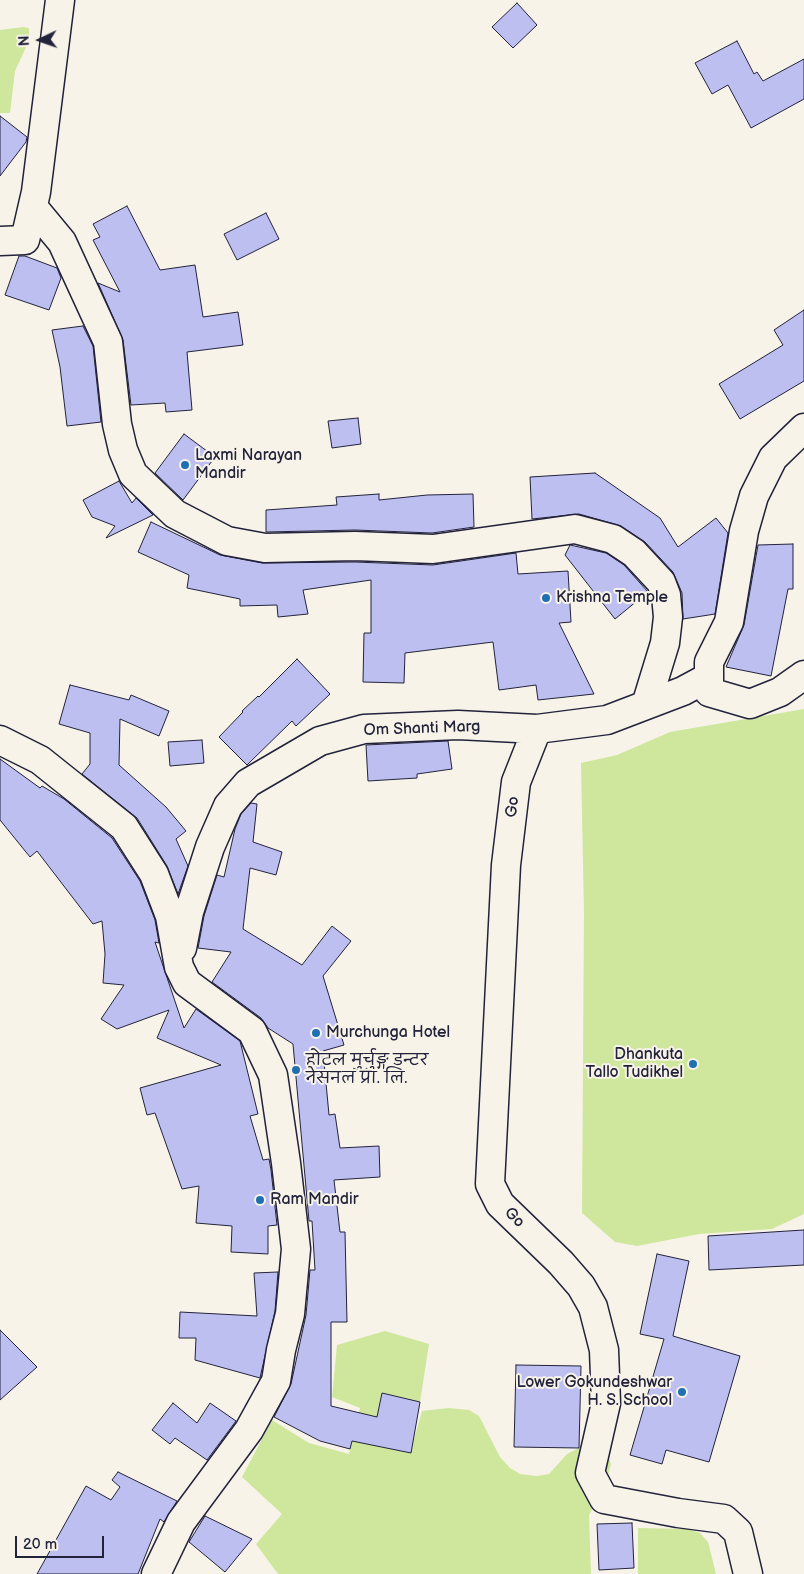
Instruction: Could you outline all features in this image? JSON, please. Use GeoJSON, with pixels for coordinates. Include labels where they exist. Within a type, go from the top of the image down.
{"type":"FeatureCollection","features":[{"type":"Feature","properties":{"kind":"street"},"geometry":{"type":"LineString","coordinates":[[0,241],[25,240],[33,207],[60,0]]}},
{"type":"Feature","properties":{"kind":"street"},"geometry":{"type":"LineString","coordinates":[[33,207],[62,242],[108,342],[117,424],[133,474],[175,514],[227,541],[266,548],[355,546],[433,549],[574,529],[613,539],[634,553],[661,582],[666,595],[668,616],[665,644],[646,705]]}},
{"type":"Feature","properties":{"kind":"street"},"geometry":{"type":"LineString","coordinates":[[804,428],[773,458],[754,496],[744,531],[728,622],[709,670],[709,692],[750,704],[780,692],[804,675]]}},
{"type":"Feature","properties":{"kind":"street","name":"Om Shanti Marg"},"geometry":{"type":"LineString","coordinates":[[179,966],[189,912],[210,847],[228,806],[248,783],[320,741],[364,729],[458,725],[537,729],[607,720],[683,691],[709,670]]}},
{"type":"Feature","properties":{"kind":"street","name":"Go"},"geometry":{"type":"LineString","coordinates":[[537,729],[516,782],[507,857],[490,1184],[500,1204],[566,1269],[581,1286],[593,1307],[604,1350],[606,1403],[590,1473],[604,1498],[678,1513],[724,1519],[738,1532],[748,1574]]}},
{"type":"Feature","properties":{"kind":"street"},"geometry":{"type":"LineString","coordinates":[[0,740],[40,760],[124,827],[154,874],[170,916],[179,966],[187,983],[252,1031],[273,1075],[296,1249],[290,1314],[280,1350],[276,1381],[249,1430],[181,1522],[156,1574]]}},
{"type":"Feature","properties":{"kind":"green space"},"geometry":{"type":"Polygon","coordinates":[[[29,28],[29,41],[15,71],[10,113],[0,113],[0,30],[29,28]]]}},
{"type":"Feature","properties":{"kind":"green space","name":"Dhankuta Tallo Tudikhel"},"geometry":{"type":"Polygon","coordinates":[[[804,709],[804,1214],[772,1229],[699,1234],[637,1246],[615,1242],[582,1213],[584,914],[581,763],[617,755],[670,732],[804,709]]]}},
{"type":"Feature","properties":{"kind":"green space"},"geometry":{"type":"Polygon","coordinates":[[[385,1331],[429,1344],[420,1402],[382,1393],[372,1445],[410,1453],[422,1411],[449,1408],[469,1410],[479,1416],[500,1457],[510,1468],[520,1474],[537,1476],[549,1474],[567,1454],[579,1448],[601,1452],[609,1458],[611,1464],[607,1480],[589,1515],[591,1574],[278,1574],[256,1544],[282,1514],[242,1477],[272,1420],[309,1443],[349,1454],[360,1408],[332,1397],[337,1345],[385,1331]]]}},
{"type":"Feature","properties":{"kind":"green space"},"geometry":{"type":"Polygon","coordinates":[[[638,1528],[687,1529],[700,1533],[708,1542],[716,1574],[638,1574],[638,1528]]]}},
{"type":"Feature","properties":{"kind":"building"},"geometry":{"type":"Polygon","coordinates":[[[517,3],[537,25],[513,48],[492,27],[517,3]]]}},
{"type":"Feature","properties":{"kind":"building"},"geometry":{"type":"Polygon","coordinates":[[[737,41],[754,74],[757,72],[763,81],[804,59],[804,99],[751,128],[728,85],[712,94],[695,63],[737,41]]]}},
{"type":"Feature","properties":{"kind":"building"},"geometry":{"type":"Polygon","coordinates":[[[0,116],[27,137],[26,142],[0,176],[0,116]]]}},
{"type":"Feature","properties":{"kind":"building"},"geometry":{"type":"Polygon","coordinates":[[[127,206],[160,270],[195,265],[203,317],[238,312],[243,345],[187,352],[192,410],[166,412],[165,403],[131,405],[123,340],[98,283],[120,292],[93,240],[100,237],[93,224],[127,206]]]}},
{"type":"Feature","properties":{"kind":"building"},"geometry":{"type":"Polygon","coordinates":[[[266,213],[279,239],[237,260],[224,234],[266,213]]]}},
{"type":"Feature","properties":{"kind":"building"},"geometry":{"type":"Polygon","coordinates":[[[19,256],[25,256],[57,268],[61,278],[49,310],[5,295],[19,256]]]}},
{"type":"Feature","properties":{"kind":"building"},"geometry":{"type":"Polygon","coordinates":[[[804,310],[804,381],[740,419],[719,384],[783,345],[774,330],[804,310]]]}},
{"type":"Feature","properties":{"kind":"building"},"geometry":{"type":"Polygon","coordinates":[[[83,326],[93,346],[101,422],[67,426],[60,367],[52,330],[83,326]]]}},
{"type":"Feature","properties":{"kind":"building"},"geometry":{"type":"Polygon","coordinates":[[[358,418],[361,444],[332,448],[328,421],[358,418]]]}},
{"type":"Feature","properties":{"kind":"building","name":"Laxmi Narayan Mandir"},"geometry":{"type":"Polygon","coordinates":[[[184,434],[215,457],[183,500],[155,473],[184,434]]]}},
{"type":"Feature","properties":{"kind":"building"},"geometry":{"type":"Polygon","coordinates":[[[595,473],[660,518],[678,547],[716,518],[728,533],[715,614],[683,619],[682,593],[673,572],[645,542],[621,526],[579,514],[532,519],[530,477],[595,473]]]}},
{"type":"Feature","properties":{"kind":"building"},"geometry":{"type":"Polygon","coordinates":[[[119,481],[132,503],[136,498],[153,515],[106,538],[115,526],[92,517],[83,500],[119,481]]]}},
{"type":"Feature","properties":{"kind":"building"},"geometry":{"type":"Polygon","coordinates":[[[379,494],[379,500],[427,495],[473,494],[474,527],[432,533],[355,530],[266,532],[266,510],[337,505],[336,497],[379,494]]]}},
{"type":"Feature","properties":{"kind":"building"},"geometry":{"type":"Polygon","coordinates":[[[151,522],[220,555],[262,563],[355,562],[433,565],[516,553],[518,574],[568,571],[571,622],[559,623],[594,694],[538,700],[536,685],[499,690],[493,642],[405,653],[404,683],[363,682],[364,633],[371,633],[371,580],[303,590],[308,614],[278,617],[277,605],[240,606],[240,599],[187,588],[189,575],[138,552],[151,522]]]}},
{"type":"Feature","properties":{"kind":"building"},"geometry":{"type":"Polygon","coordinates":[[[793,544],[793,589],[788,589],[771,676],[726,667],[744,625],[758,545],[793,544]]]}},
{"type":"Feature","properties":{"kind":"building"},"geometry":{"type":"Polygon","coordinates":[[[570,545],[606,553],[624,565],[648,592],[615,619],[565,555],[570,545]]]}},
{"type":"Feature","properties":{"kind":"building"},"geometry":{"type":"Polygon","coordinates":[[[297,659],[330,694],[296,726],[292,721],[247,765],[219,737],[242,711],[259,697],[297,659]]]}},
{"type":"Feature","properties":{"kind":"building"},"geometry":{"type":"Polygon","coordinates":[[[70,685],[129,700],[131,695],[169,711],[159,736],[120,719],[119,765],[166,807],[186,831],[176,839],[188,866],[178,894],[167,866],[137,818],[82,774],[90,764],[90,733],[59,724],[70,685]]]}},
{"type":"Feature","properties":{"kind":"building"},"geometry":{"type":"Polygon","coordinates":[[[202,740],[204,763],[170,766],[168,742],[202,740]]]}},
{"type":"Feature","properties":{"kind":"building"},"geometry":{"type":"Polygon","coordinates":[[[448,741],[452,769],[417,774],[417,778],[368,781],[366,745],[448,741]]]}},
{"type":"Feature","properties":{"kind":"building"},"geometry":{"type":"Polygon","coordinates":[[[0,759],[40,788],[42,786],[64,799],[112,838],[140,881],[155,920],[159,943],[155,942],[184,1028],[196,1009],[240,1041],[258,1114],[250,1116],[263,1160],[269,1159],[271,1170],[277,1225],[268,1226],[268,1254],[231,1252],[232,1226],[196,1223],[199,1186],[182,1189],[155,1113],[147,1115],[140,1088],[221,1065],[157,1038],[169,1010],[117,1029],[101,1019],[124,985],[103,983],[105,954],[102,921],[93,924],[37,851],[30,857],[0,820],[0,759]]]}},
{"type":"Feature","properties":{"kind":"building"},"geometry":{"type":"Polygon","coordinates":[[[251,803],[257,804],[253,842],[282,852],[276,875],[250,868],[243,929],[302,965],[332,926],[351,941],[323,976],[344,1045],[323,1051],[329,1115],[335,1114],[340,1148],[379,1146],[380,1177],[334,1180],[340,1232],[345,1232],[347,1322],[331,1322],[331,1406],[377,1417],[382,1393],[420,1402],[411,1453],[352,1441],[350,1449],[320,1441],[274,1417],[291,1384],[306,1315],[310,1270],[315,1270],[312,1221],[309,1221],[293,1044],[268,1028],[261,1018],[212,982],[231,952],[198,948],[204,916],[217,875],[224,877],[235,829],[241,814],[251,803]]]}},
{"type":"Feature","properties":{"kind":"building"},"geometry":{"type":"Polygon","coordinates":[[[804,1230],[804,1265],[709,1270],[708,1236],[804,1230]]]}},
{"type":"Feature","properties":{"kind":"building"},"geometry":{"type":"Polygon","coordinates":[[[657,1254],[689,1261],[673,1336],[740,1356],[709,1462],[666,1450],[662,1464],[630,1455],[664,1339],[640,1334],[657,1254]]]}},
{"type":"Feature","properties":{"kind":"building"},"geometry":{"type":"Polygon","coordinates":[[[278,1272],[275,1311],[260,1378],[195,1360],[196,1338],[179,1338],[180,1312],[257,1316],[254,1273],[278,1272]]]}},
{"type":"Feature","properties":{"kind":"building"},"geometry":{"type":"Polygon","coordinates":[[[0,1330],[37,1367],[0,1400],[0,1330]]]}},
{"type":"Feature","properties":{"kind":"building"},"geometry":{"type":"Polygon","coordinates":[[[516,1365],[581,1366],[579,1448],[514,1447],[516,1365]]]}},
{"type":"Feature","properties":{"kind":"building"},"geometry":{"type":"Polygon","coordinates":[[[173,1403],[197,1423],[210,1403],[236,1421],[207,1460],[175,1438],[170,1444],[152,1430],[173,1403]]]}},
{"type":"Feature","properties":{"kind":"building"},"geometry":{"type":"Polygon","coordinates":[[[118,1472],[177,1501],[164,1522],[160,1519],[138,1574],[37,1574],[86,1486],[111,1500],[120,1487],[112,1480],[118,1472]]]}},
{"type":"Feature","properties":{"kind":"building"},"geometry":{"type":"Polygon","coordinates":[[[205,1516],[252,1539],[225,1572],[189,1542],[205,1516]]]}},
{"type":"Feature","properties":{"kind":"building"},"geometry":{"type":"Polygon","coordinates":[[[632,1523],[634,1568],[599,1570],[597,1524],[632,1523]]]}},
{"type":"Feature","properties":{"kind":"place","name":"Laxmi Narayan Mandir"},"geometry":{"type":"Point","coordinates":[185,465]}},
{"type":"Feature","properties":{"kind":"place","name":"Krishna Temple"},"geometry":{"type":"Point","coordinates":[546,598]}},
{"type":"Feature","properties":{"kind":"place","name":"Murchunga Hotel"},"geometry":{"type":"Point","coordinates":[316,1033]}},
{"type":"Feature","properties":{"kind":"place","name":"Dhankuta Tallo Tudikhel"},"geometry":{"type":"Point","coordinates":[693,1064]}},
{"type":"Feature","properties":{"kind":"place","name":"होटल मुर्चुङ्ग इन्टर नेसनल प्रा. लि."},"geometry":{"type":"Point","coordinates":[296,1070]}},
{"type":"Feature","properties":{"kind":"place","name":"Ram Mandir"},"geometry":{"type":"Point","coordinates":[260,1200]}},
{"type":"Feature","properties":{"kind":"place","name":"Lower Gokundeshwar H. S. School"},"geometry":{"type":"Point","coordinates":[682,1392]}}]}
